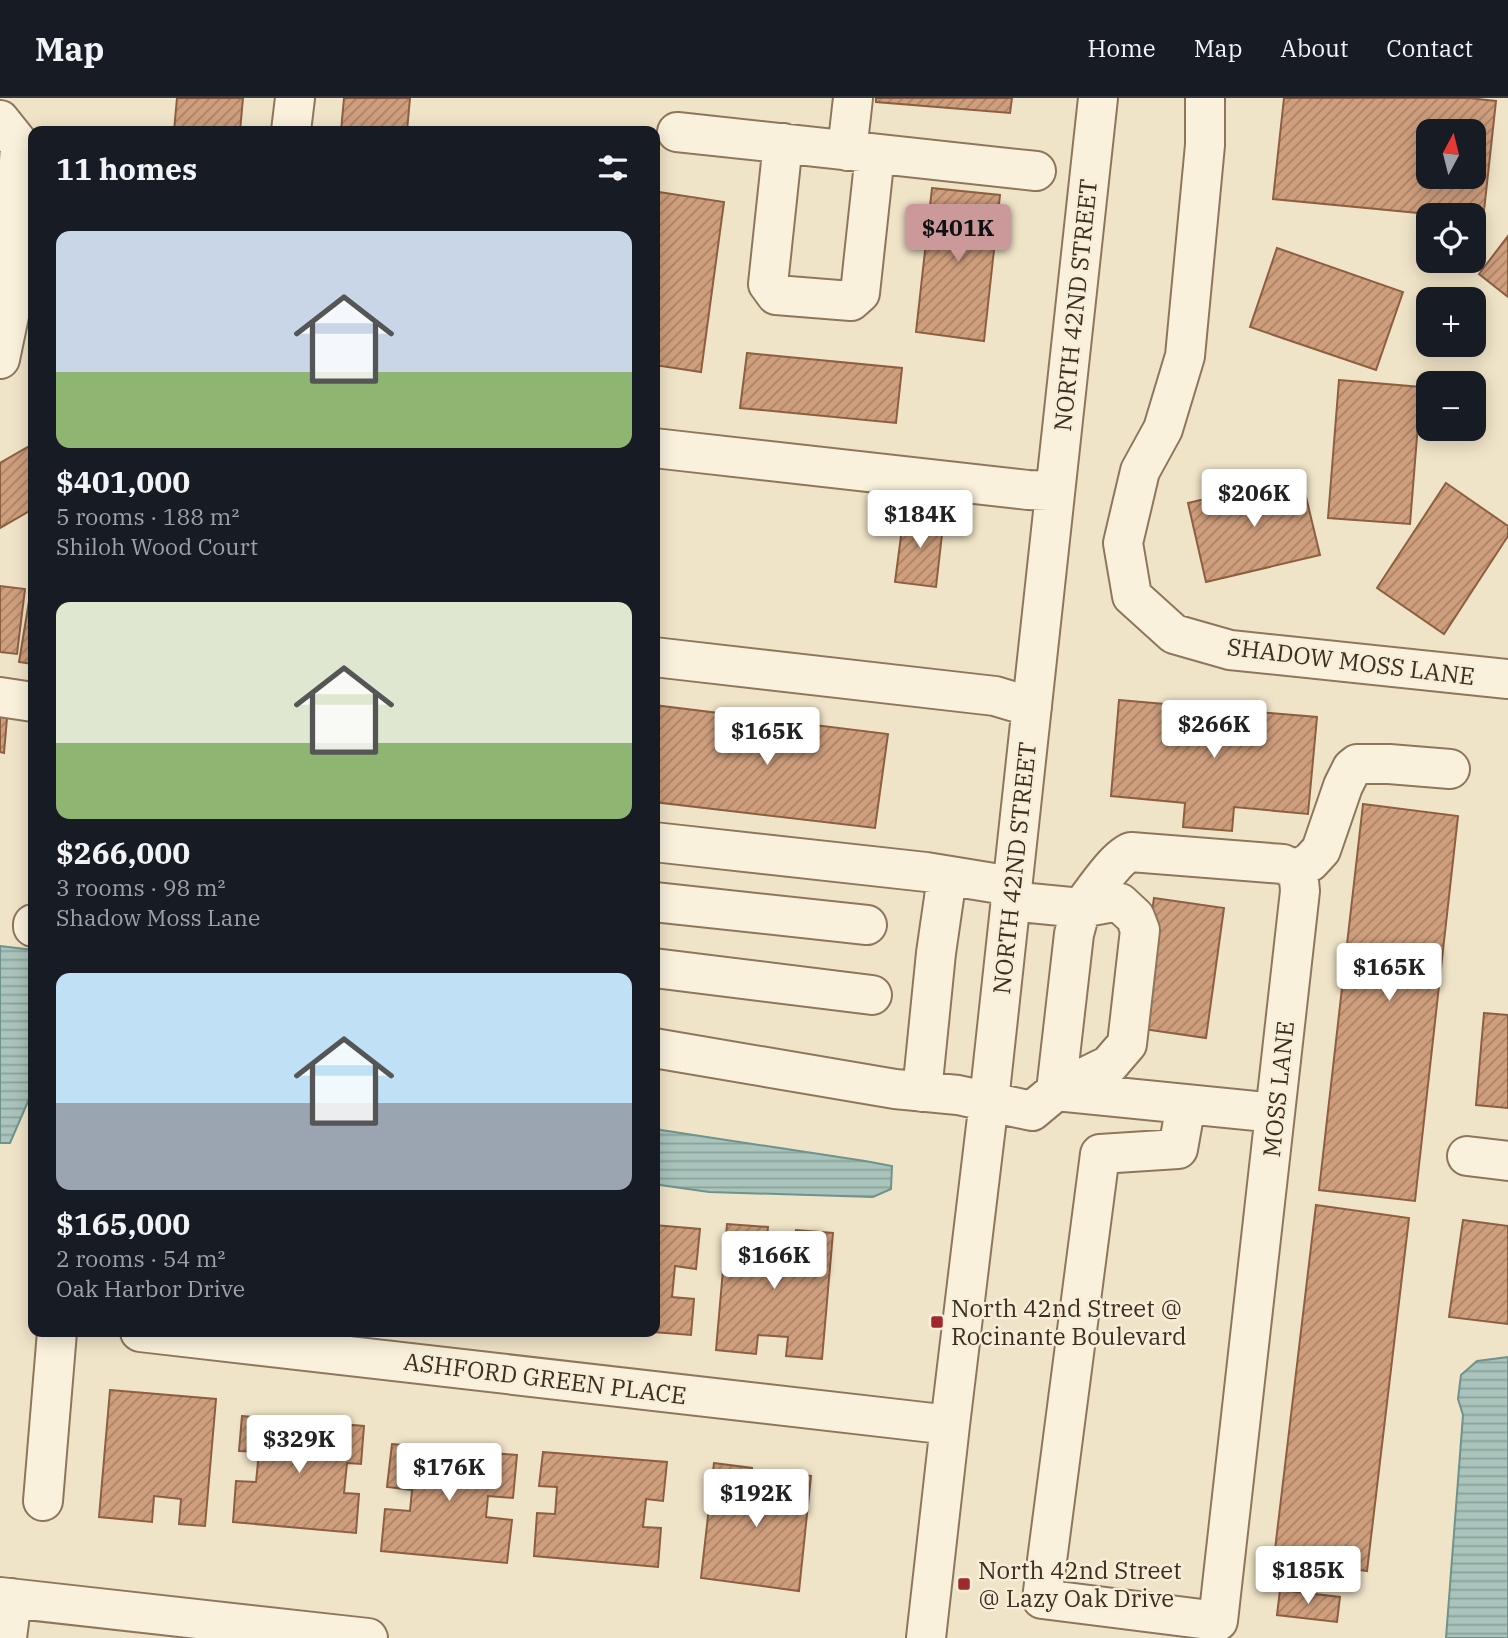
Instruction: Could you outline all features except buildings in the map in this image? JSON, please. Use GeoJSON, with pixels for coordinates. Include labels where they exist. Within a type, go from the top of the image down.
{"type":"FeatureCollection","features":[{"type":"Feature","properties":{"kind":"street"},"geometry":{"type":"LineString","coordinates":[[292,126],[295,98]]}},
{"type":"Feature","properties":{"kind":"street"},"geometry":{"type":"LineString","coordinates":[[783,143],[768,284],[776,295],[851,301],[860,293],[861,152],[853,98]]}},
{"type":"Feature","properties":{"kind":"street","name":"NORTH 42ND STREET"},"geometry":{"type":"LineString","coordinates":[[926,1638],[989,1101],[1098,98]]}},
{"type":"Feature","properties":{"kind":"street","name":"SHADOW MOSS LANE"},"geometry":{"type":"LineString","coordinates":[[1205,98],[1205,145],[1185,356],[1163,429],[1140,471],[1126,531],[1124,543],[1132,596],[1174,635],[1230,650],[1508,679]]}},
{"type":"Feature","properties":{"kind":"street"},"geometry":{"type":"LineString","coordinates":[[0,120],[20,145],[10,311],[0,359]]}},
{"type":"Feature","properties":{"kind":"street"},"geometry":{"type":"LineString","coordinates":[[677,132],[1036,171]]}},
{"type":"Feature","properties":{"kind":"street"},"geometry":{"type":"LineString","coordinates":[[660,449],[1055,491]]}},
{"type":"Feature","properties":{"kind":"street"},"geometry":{"type":"LineString","coordinates":[[660,658],[995,696],[1032,707]]}},
{"type":"Feature","properties":{"kind":"street"},"geometry":{"type":"LineString","coordinates":[[0,697],[28,701]]}},
{"type":"Feature","properties":{"kind":"street"},"geometry":{"type":"LineString","coordinates":[[1056,1091],[1074,934],[1081,908],[1125,854],[1131,852],[1283,864],[1295,870],[1310,862],[1321,850],[1343,786],[1357,764],[1450,769]]}},
{"type":"Feature","properties":{"kind":"street"},"geometry":{"type":"LineString","coordinates":[[660,843],[926,872],[1011,894],[1081,908],[1120,903],[1135,917],[1140,930],[1127,1044],[1109,1065],[1056,1091],[1032,1111],[958,1095],[909,1090],[660,1049]]}},
{"type":"Feature","properties":{"kind":"street","name":"MOSS LANE"},"geometry":{"type":"LineString","coordinates":[[1186,1104],[1178,1149],[1100,1154],[1042,1599],[1218,1621],[1300,891],[1295,870]]}},
{"type":"Feature","properties":{"kind":"street"},"geometry":{"type":"LineString","coordinates":[[909,1090],[936,953],[947,877]]}},
{"type":"Feature","properties":{"kind":"street"},"geometry":{"type":"LineString","coordinates":[[660,903],[867,925]]}},
{"type":"Feature","properties":{"kind":"street"},"geometry":{"type":"LineString","coordinates":[[660,969],[872,995]]}},
{"type":"Feature","properties":{"kind":"street"},"geometry":{"type":"LineString","coordinates":[[1056,1091],[1276,1113]]}},
{"type":"Feature","properties":{"kind":"street"},"geometry":{"type":"LineString","coordinates":[[1467,1156],[1508,1161]]}},
{"type":"Feature","properties":{"kind":"street"},"geometry":{"type":"LineString","coordinates":[[43,1501],[57,1337]]}},
{"type":"Feature","properties":{"kind":"street","name":"ASHFORD GREEN PLACE"},"geometry":{"type":"LineString","coordinates":[[184,1337],[950,1425]]}},
{"type":"Feature","properties":{"kind":"street"},"geometry":{"type":"LineString","coordinates":[[7,1638],[6,1598],[108,1624],[368,1638]]}},
{"type":"Feature","properties":{"kind":"water"},"geometry":{"type":"Polygon","coordinates":[[[0,946],[28,949],[28,1102],[10,1143],[0,1143],[0,946]]]}},
{"type":"Feature","properties":{"kind":"water"},"geometry":{"type":"Polygon","coordinates":[[[660,1130],[892,1166],[891,1189],[873,1197],[709,1192],[660,1185],[660,1130]]]}},
{"type":"Feature","properties":{"kind":"water"},"geometry":{"type":"Polygon","coordinates":[[[1508,1357],[1508,1638],[1446,1638],[1463,1415],[1458,1399],[1461,1375],[1477,1361],[1508,1357]]]}},
{"type":"Feature","properties":{"kind":"place","name":"North 42nd Street @ Rocinante Boulevard"},"geometry":{"type":"Point","coordinates":[937,1322]}},
{"type":"Feature","properties":{"kind":"place","name":"North 42nd Street @ Lazy Oak Drive"},"geometry":{"type":"Point","coordinates":[964,1584]}}]}
